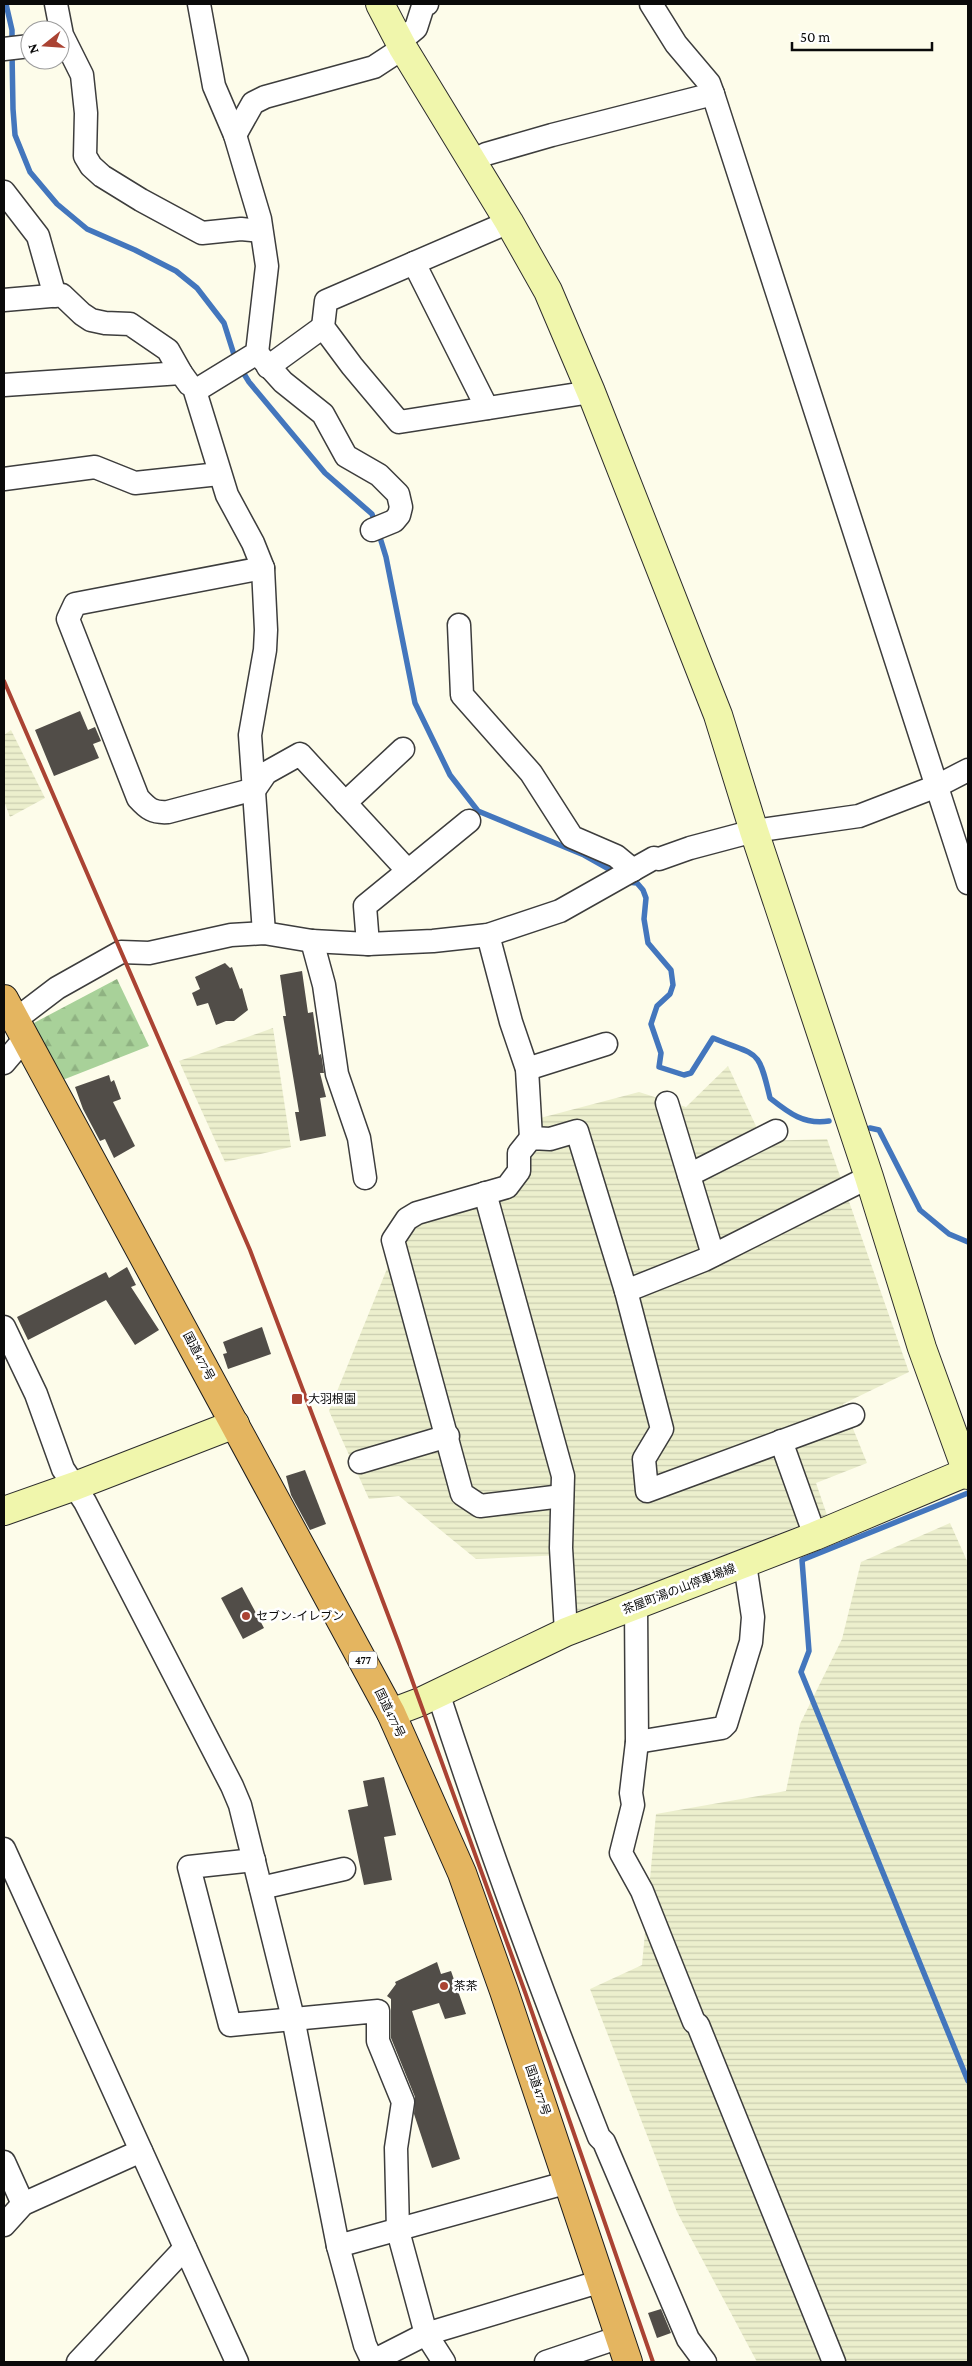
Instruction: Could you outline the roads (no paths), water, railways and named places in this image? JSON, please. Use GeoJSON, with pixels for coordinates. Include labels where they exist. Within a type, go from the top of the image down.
{"type":"FeatureCollection","features":[{"type":"Feature","properties":{"kind":"highway","name":"国道477号"},"geometry":{"type":"LineString","coordinates":[[15,1019],[391,1713],[462,1873],[569,2182],[624,2350]]}},
{"type":"Feature","properties":{"kind":"street"},"geometry":{"type":"LineString","coordinates":[[56,4],[59,20]]}},
{"type":"Feature","properties":{"kind":"street"},"geometry":{"type":"LineString","coordinates":[[199,4],[214,86],[235,135],[260,219],[267,266],[258,359]]}},
{"type":"Feature","properties":{"kind":"street"},"geometry":{"type":"LineString","coordinates":[[380,4],[401,45],[509,222],[548,291],[591,392],[718,715],[754,832],[869,1176],[922,1348],[968,1473]]}},
{"type":"Feature","properties":{"kind":"street"},"geometry":{"type":"LineString","coordinates":[[235,135],[254,104],[265,97],[374,67],[401,45],[416,28],[420,12],[427,4]]}},
{"type":"Feature","properties":{"kind":"street"},"geometry":{"type":"LineString","coordinates":[[651,4],[676,44],[709,83],[713,94],[968,883]]}},
{"type":"Feature","properties":{"kind":"street"},"geometry":{"type":"LineString","coordinates":[[70,56],[82,75],[86,113],[84,156],[91,166],[102,176],[141,200],[202,233],[241,229],[261,231]]}},
{"type":"Feature","properties":{"kind":"street"},"geometry":{"type":"LineString","coordinates":[[472,162],[486,154],[552,135],[713,94]]}},
{"type":"Feature","properties":{"kind":"street"},"geometry":{"type":"LineString","coordinates":[[4,192],[38,236],[55,296]]}},
{"type":"Feature","properties":{"kind":"street"},"geometry":{"type":"LineString","coordinates":[[509,222],[326,301],[323,327],[352,366],[399,422],[591,392]]}},
{"type":"Feature","properties":{"kind":"street"},"geometry":{"type":"LineString","coordinates":[[414,263],[487,408]]}},
{"type":"Feature","properties":{"kind":"street"},"geometry":{"type":"LineString","coordinates":[[4,300],[62,294],[82,314],[91,320],[105,323],[130,324],[168,350],[181,373],[195,392],[227,495],[253,543],[263,568],[265,650],[250,735],[264,933]]}},
{"type":"Feature","properties":{"kind":"street"},"geometry":{"type":"LineString","coordinates":[[195,392],[227,370],[258,359],[323,327]]}},
{"type":"Feature","properties":{"kind":"street"},"geometry":{"type":"LineString","coordinates":[[258,359],[283,382],[324,414],[346,456],[379,475],[398,494],[401,507],[400,515],[394,521],[379,527]]}},
{"type":"Feature","properties":{"kind":"street"},"geometry":{"type":"LineString","coordinates":[[4,385],[181,373]]}},
{"type":"Feature","properties":{"kind":"street"},"geometry":{"type":"LineString","coordinates":[[4,479],[95,467],[136,483],[219,474]]}},
{"type":"Feature","properties":{"kind":"street"},"geometry":{"type":"LineString","coordinates":[[263,568],[75,604],[68,619],[128,778],[138,798],[148,810],[157,813],[168,812],[255,789],[266,773],[300,754],[408,871]]}},
{"type":"Feature","properties":{"kind":"street"},"geometry":{"type":"LineString","coordinates":[[459,625],[462,695],[531,774],[572,837],[616,856],[630,871]]}},
{"type":"Feature","properties":{"kind":"street"},"geometry":{"type":"LineString","coordinates":[[345,803],[403,749]]}},
{"type":"Feature","properties":{"kind":"street"},"geometry":{"type":"LineString","coordinates":[[4,1063],[15,1019],[58,988],[121,952],[149,953],[231,935],[264,933],[312,941],[368,944],[433,941],[488,935],[560,911],[654,858],[659,859],[690,848],[754,832],[858,816],[937,786],[968,770]]}},
{"type":"Feature","properties":{"kind":"street"},"geometry":{"type":"LineString","coordinates":[[368,944],[365,906],[469,821]]}},
{"type":"Feature","properties":{"kind":"street"},"geometry":{"type":"LineString","coordinates":[[488,935],[511,1022],[527,1068],[531,1138],[519,1153],[519,1171],[507,1187],[417,1213],[407,1219],[393,1240],[448,1436],[462,1494],[480,1506],[562,1496]]}},
{"type":"Feature","properties":{"kind":"street"},"geometry":{"type":"LineString","coordinates":[[312,941],[324,985],[337,1074],[360,1138],[365,1178]]}},
{"type":"Feature","properties":{"kind":"street"},"geometry":{"type":"LineString","coordinates":[[527,1068],[606,1044]]}},
{"type":"Feature","properties":{"kind":"street"},"geometry":{"type":"LineString","coordinates":[[666,1103],[713,1255]]}},
{"type":"Feature","properties":{"kind":"street"},"geometry":{"type":"LineString","coordinates":[[531,1138],[550,1139],[577,1131],[626,1291],[662,1429],[644,1459],[647,1491],[853,1415]]}},
{"type":"Feature","properties":{"kind":"street"},"geometry":{"type":"LineString","coordinates":[[689,1175],[776,1131]]}},
{"type":"Feature","properties":{"kind":"street"},"geometry":{"type":"LineString","coordinates":[[626,1291],[713,1255],[869,1176]]}},
{"type":"Feature","properties":{"kind":"street"},"geometry":{"type":"LineString","coordinates":[[485,1194],[563,1476],[561,1548],[566,1632]]}},
{"type":"Feature","properties":{"kind":"street"},"geometry":{"type":"LineString","coordinates":[[4,1327],[36,1394],[63,1469],[85,1502],[232,1786],[240,1805],[293,2018],[338,2246],[365,2345],[373,2362],[426,2334],[602,2281]]}},
{"type":"Feature","properties":{"kind":"street"},"geometry":{"type":"LineString","coordinates":[[4,1511],[75,1486],[236,1424]]}},
{"type":"Feature","properties":{"kind":"street"},"geometry":{"type":"LineString","coordinates":[[360,1462],[448,1436]]}},
{"type":"Feature","properties":{"kind":"street"},"geometry":{"type":"LineString","coordinates":[[781,1441],[815,1536]]}},
{"type":"Feature","properties":{"kind":"street","name":"茶屋町湯の山停車場線"},"geometry":{"type":"LineString","coordinates":[[391,1713],[438,1693],[566,1632],[745,1564],[968,1473]]}},
{"type":"Feature","properties":{"kind":"street"},"geometry":{"type":"LineString","coordinates":[[637,1742],[722,1728],[726,1724],[751,1642],[753,1617],[745,1564]]}},
{"type":"Feature","properties":{"kind":"street"},"geometry":{"type":"LineString","coordinates":[[636,1605],[637,1742],[631,1793],[632,1804],[621,1853],[642,1891],[834,2362]]}},
{"type":"Feature","properties":{"kind":"street"},"geometry":{"type":"LineString","coordinates":[[438,1693],[484,1832],[599,2137],[604,2142],[688,2339],[705,2362]]}},
{"type":"Feature","properties":{"kind":"street"},"geometry":{"type":"LineString","coordinates":[[4,1849],[237,2362]]}},
{"type":"Feature","properties":{"kind":"street"},"geometry":{"type":"LineString","coordinates":[[254,1860],[189,1867],[230,2025],[378,2011],[378,2041],[404,2102],[396,2148],[396,2215],[398,2231],[426,2334],[444,2362]]}},
{"type":"Feature","properties":{"kind":"street"},"geometry":{"type":"LineString","coordinates":[[261,1888],[344,1869]]}},
{"type":"Feature","properties":{"kind":"street"},"geometry":{"type":"LineString","coordinates":[[4,2225],[22,2204],[141,2152]]}},
{"type":"Feature","properties":{"kind":"street"},"geometry":{"type":"LineString","coordinates":[[4,2162],[22,2204]]}},
{"type":"Feature","properties":{"kind":"street"},"geometry":{"type":"LineString","coordinates":[[338,2246],[398,2231],[569,2182]]}},
{"type":"Feature","properties":{"kind":"street"},"geometry":{"type":"LineString","coordinates":[[78,2362],[185,2248]]}},
{"type":"Feature","properties":{"kind":"street"},"geometry":{"type":"LineString","coordinates":[[546,2362],[624,2350]]}},
{"type":"Feature","properties":{"kind":"waterway"},"geometry":{"type":"LineString","coordinates":[[6,4],[12,30],[12,43]]}},
{"type":"Feature","properties":{"kind":"waterway"},"geometry":{"type":"LineString","coordinates":[[12,52],[15,135],[30,172],[57,204],[87,229],[176,271],[197,288],[224,323],[236,361]]}},
{"type":"Feature","properties":{"kind":"waterway"},"geometry":{"type":"LineString","coordinates":[[241,369],[249,382],[325,473],[372,514],[375,523]]}},
{"type":"Feature","properties":{"kind":"waterway"},"geometry":{"type":"LineString","coordinates":[[378,531],[386,557],[415,703],[450,775],[478,811],[584,855],[616,873]]}},
{"type":"Feature","properties":{"kind":"waterway"},"geometry":{"type":"LineString","coordinates":[[627,882],[637,883],[643,890],[646,898],[644,919],[648,943],[671,970],[673,985],[670,994],[657,1006],[651,1024],[661,1053],[659,1067],[684,1075],[691,1073],[713,1038],[748,1052],[759,1061],[770,1098],[797,1117],[812,1121],[829,1121]]}},
{"type":"Feature","properties":{"kind":"waterway"},"geometry":{"type":"LineString","coordinates":[[870,1128],[879,1130],[920,1210],[949,1234],[968,1242]]}},
{"type":"Feature","properties":{"kind":"waterway"},"geometry":{"type":"LineString","coordinates":[[968,1493],[802,1560],[809,1651],[801,1672],[968,2081]]}},
{"type":"Feature","properties":{"kind":"railway"},"geometry":{"type":"LineString","coordinates":[[4,681],[250,1250],[399,1644],[526,1995],[653,2362]]}},
{"type":"Feature","properties":{"kind":"place","name":"大羽根園"},"geometry":{"type":"Point","coordinates":[297,1399]}},
{"type":"Feature","properties":{"kind":"place","name":"セブン-イレブン"},"geometry":{"type":"Point","coordinates":[246,1616]}},
{"type":"Feature","properties":{"kind":"place","name":"茶茶"},"geometry":{"type":"Point","coordinates":[444,1986]}}]}
